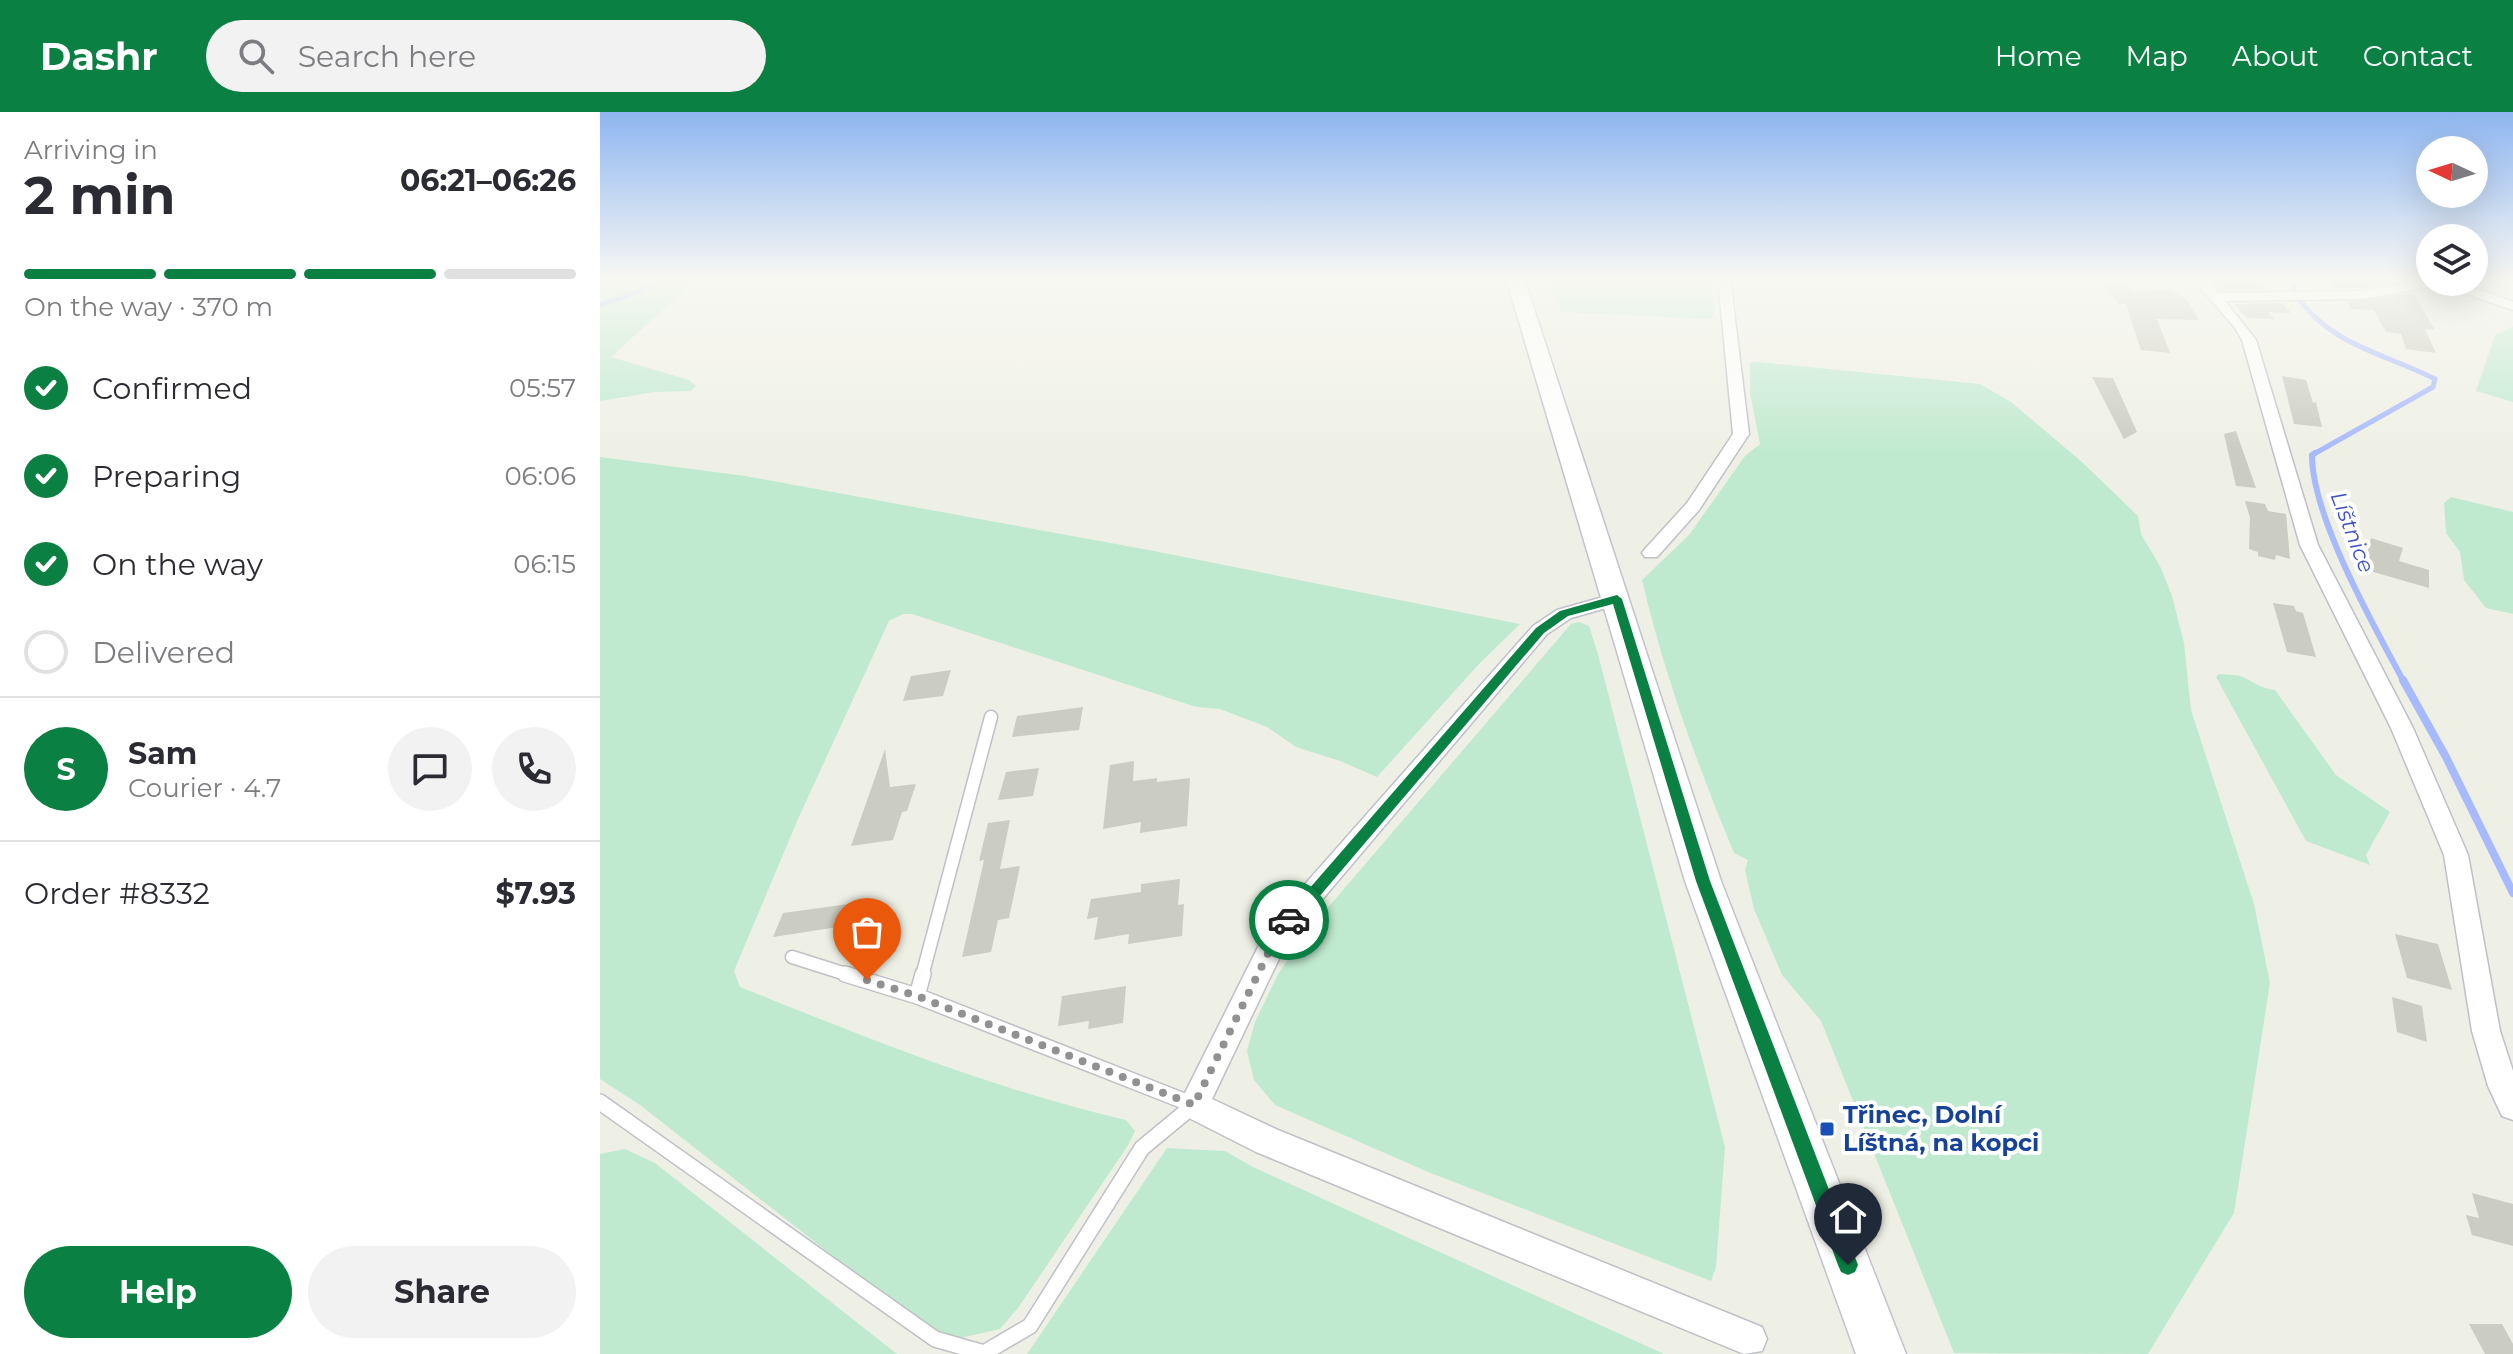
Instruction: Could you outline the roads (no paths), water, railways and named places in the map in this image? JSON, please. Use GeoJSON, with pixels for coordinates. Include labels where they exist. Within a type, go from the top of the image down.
{"type":"FeatureCollection","features":[{"type":"Feature","properties":{"kind":"street"},"geometry":{"type":"LineString","coordinates":[[1533,336],[1703,881],[1881,1354]]}},
{"type":"Feature","properties":{"kind":"street"},"geometry":{"type":"LineString","coordinates":[[1651,553],[1693,506],[1741,434],[1730,336]]}},
{"type":"Feature","properties":{"kind":"street"},"geometry":{"type":"LineString","coordinates":[[2246,336],[2309,545],[2402,728],[2456,855],[2486,1031],[2503,1086],[2513,1106]]}},
{"type":"Feature","properties":{"kind":"street"},"geometry":{"type":"LineString","coordinates":[[1617,599],[1564,614],[1540,630],[1278,933],[1194,1105],[1267,1141],[1750,1339]]}},
{"type":"Feature","properties":{"kind":"lane"},"geometry":{"type":"LineString","coordinates":[[917,996],[991,717]]}},
{"type":"Feature","properties":{"kind":"lane"},"geometry":{"type":"LineString","coordinates":[[600,1102],[935,1339],[984,1353],[1030,1326],[1142,1148],[1194,1105],[917,996],[792,957]]}},
{"type":"Feature","properties":{"kind":"waterway","name":"Líštnice"},"geometry":{"type":"LineString","coordinates":[[2312,455],[2433,387],[2435,379],[2341,336]]}},
{"type":"Feature","properties":{"kind":"waterway","name":"Líštnice"},"geometry":{"type":"LineString","coordinates":[[2312,455],[2322,509],[2333,539],[2404,682]]}},
{"type":"Feature","properties":{"kind":"waterway","name":"Líštnice"},"geometry":{"type":"LineString","coordinates":[[2403,680],[2446,757],[2513,893]]}},
{"type":"Feature","properties":{"kind":"place","name":"Třinec, Dolní Líštná, na kopci"},"geometry":{"type":"Point","coordinates":[1827,1129]}}]}
